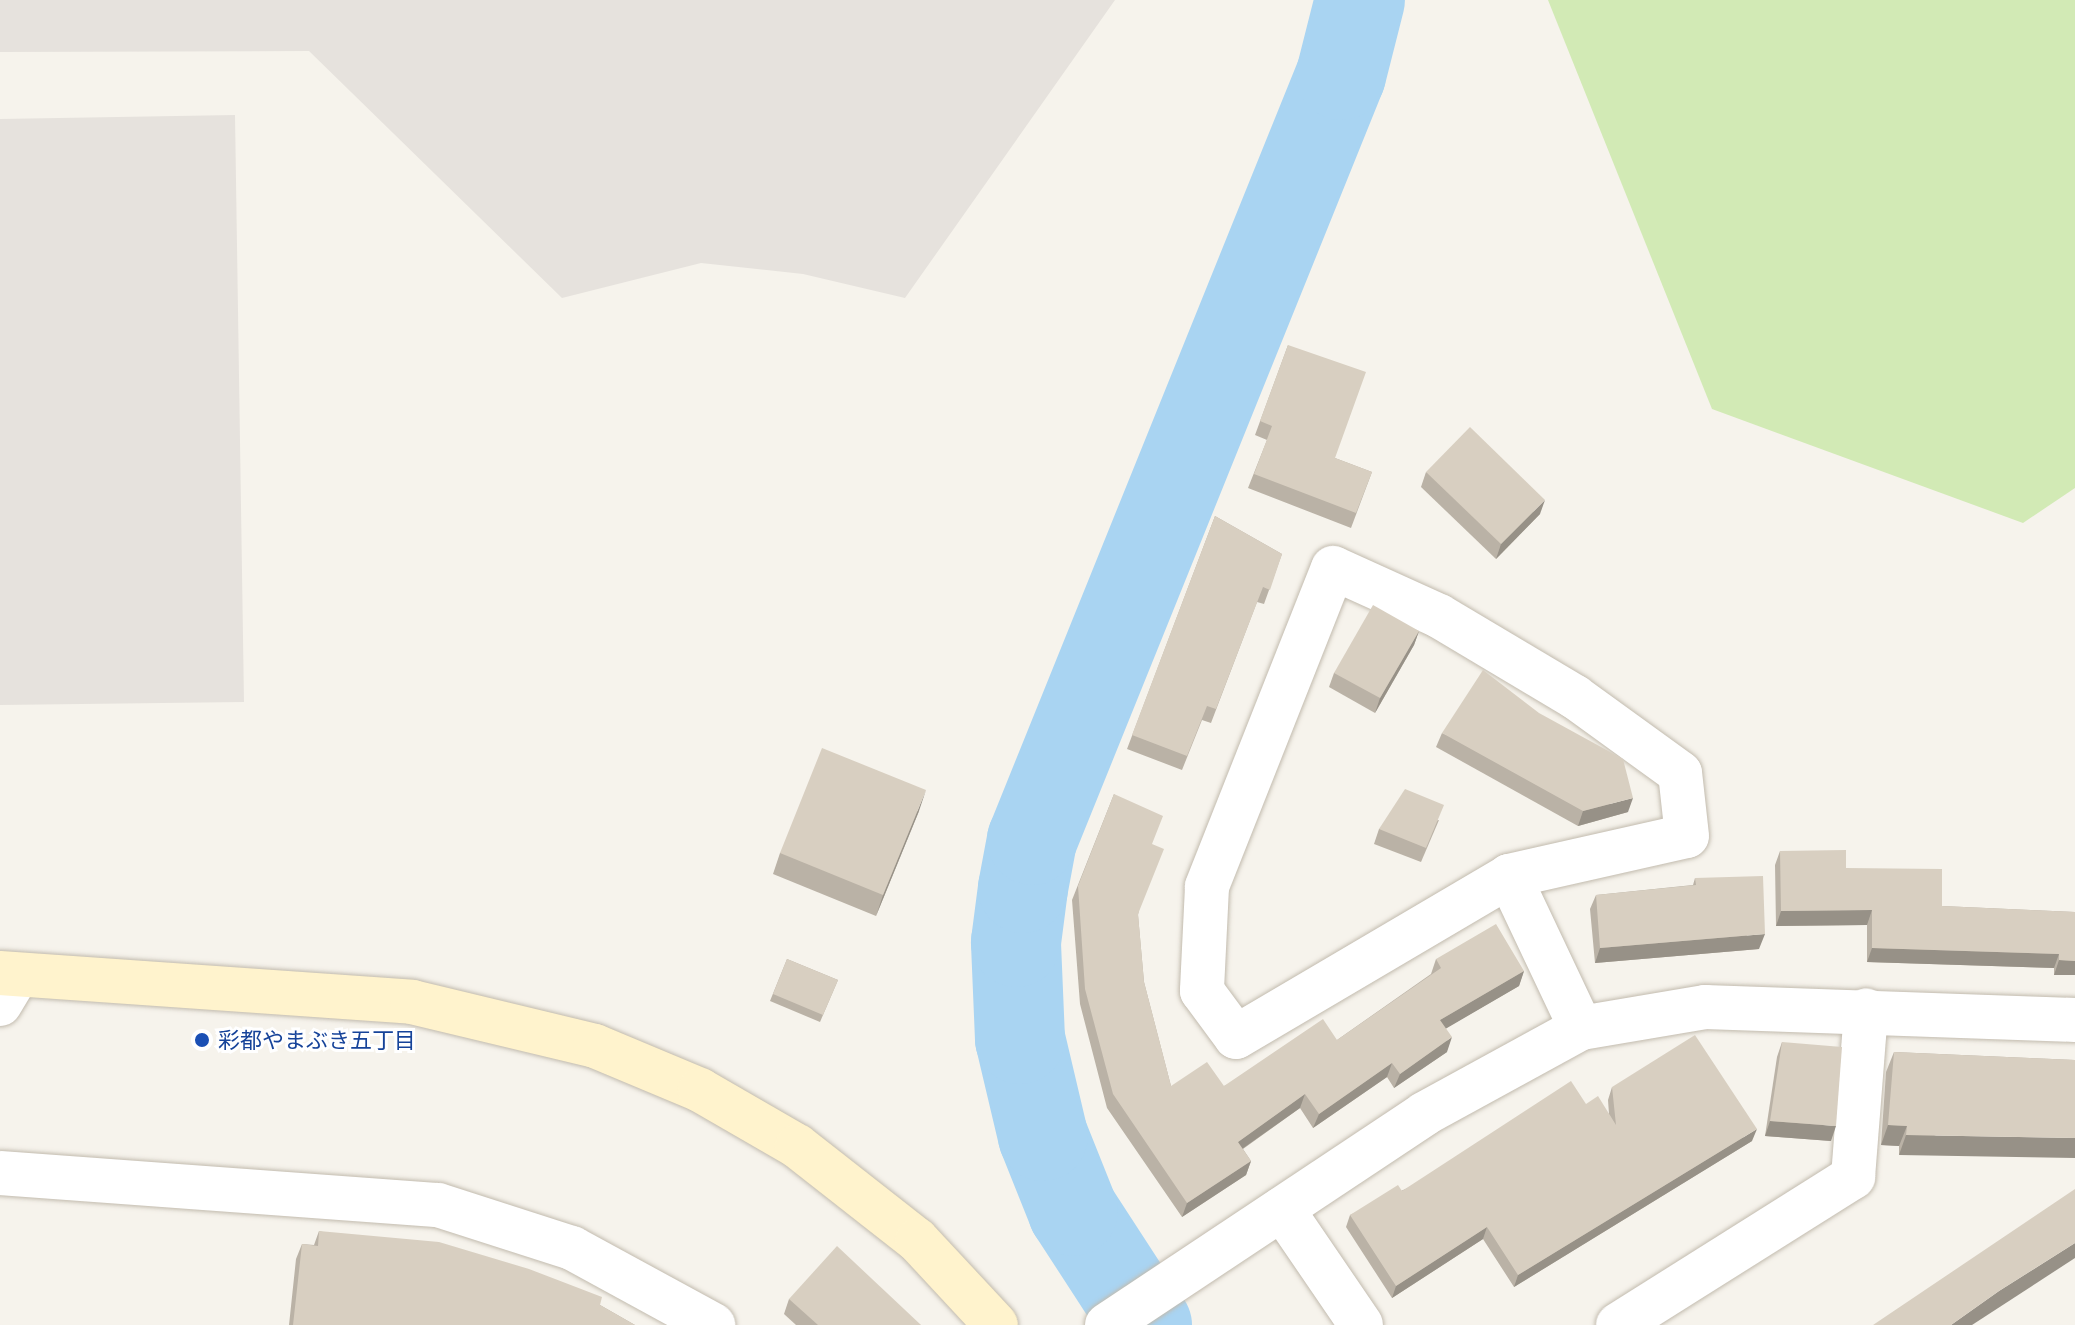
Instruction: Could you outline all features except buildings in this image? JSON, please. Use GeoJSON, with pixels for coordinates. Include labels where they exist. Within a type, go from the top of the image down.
{"type":"FeatureCollection","features":[{"type":"Feature","properties":{"kind":"street"},"geometry":{"type":"LineString","coordinates":[[1333,568],[1452,624],[1575,697],[1680,773],[1687,836],[1617,846],[1509,876],[1236,1037],[1202,991],[1207,887],[1333,568]]}},
{"type":"Feature","properties":{"kind":"street"},"geometry":{"type":"LineString","coordinates":[[1509,876],[1581,1028]]}},
{"type":"Feature","properties":{"kind":"street"},"geometry":{"type":"LineString","coordinates":[[6,984],[412,1002],[595,1046],[700,1090],[797,1146],[917,1240],[996,1325]]}},
{"type":"Feature","properties":{"kind":"street"},"geometry":{"type":"LineString","coordinates":[[1109,1324],[1424,1114],[1581,1028],[1705,1007],[2075,1020]]}},
{"type":"Feature","properties":{"kind":"street"},"geometry":{"type":"LineString","coordinates":[[1618,1325],[1853,1177],[1866,1011]]}},
{"type":"Feature","properties":{"kind":"street"},"geometry":{"type":"LineString","coordinates":[[0,1173],[438,1205],[583,1253],[713,1325]]}},
{"type":"Feature","properties":{"kind":"street"},"geometry":{"type":"LineString","coordinates":[[1282,1209],[1361,1325]]}},
{"type":"Feature","properties":{"kind":"shaded area"},"geometry":{"type":"Polygon","coordinates":[[[0,0],[1115,0],[905,298],[803,274],[701,263],[562,298],[309,51],[0,52],[0,0]]]}},
{"type":"Feature","properties":{"kind":"shaded area"},"geometry":{"type":"Polygon","coordinates":[[[235,115],[244,702],[0,705],[0,119],[235,115]]]}},
{"type":"Feature","properties":{"kind":"green space"},"geometry":{"type":"Polygon","coordinates":[[[1548,0],[2075,0],[2075,488],[2023,523],[1712,409],[1548,0]]]}},
{"type":"Feature","properties":{"kind":"waterway"},"geometry":{"type":"LineString","coordinates":[[1147,1325],[1073,1211],[1043,1136],[1020,1039],[1016,942],[1023,888],[1032,840],[1341,75],[1360,0]]}},
{"type":"Feature","properties":{"kind":"place","name":"彩都やまぶき五丁目"},"geometry":{"type":"Point","coordinates":[202,1040]}}]}
